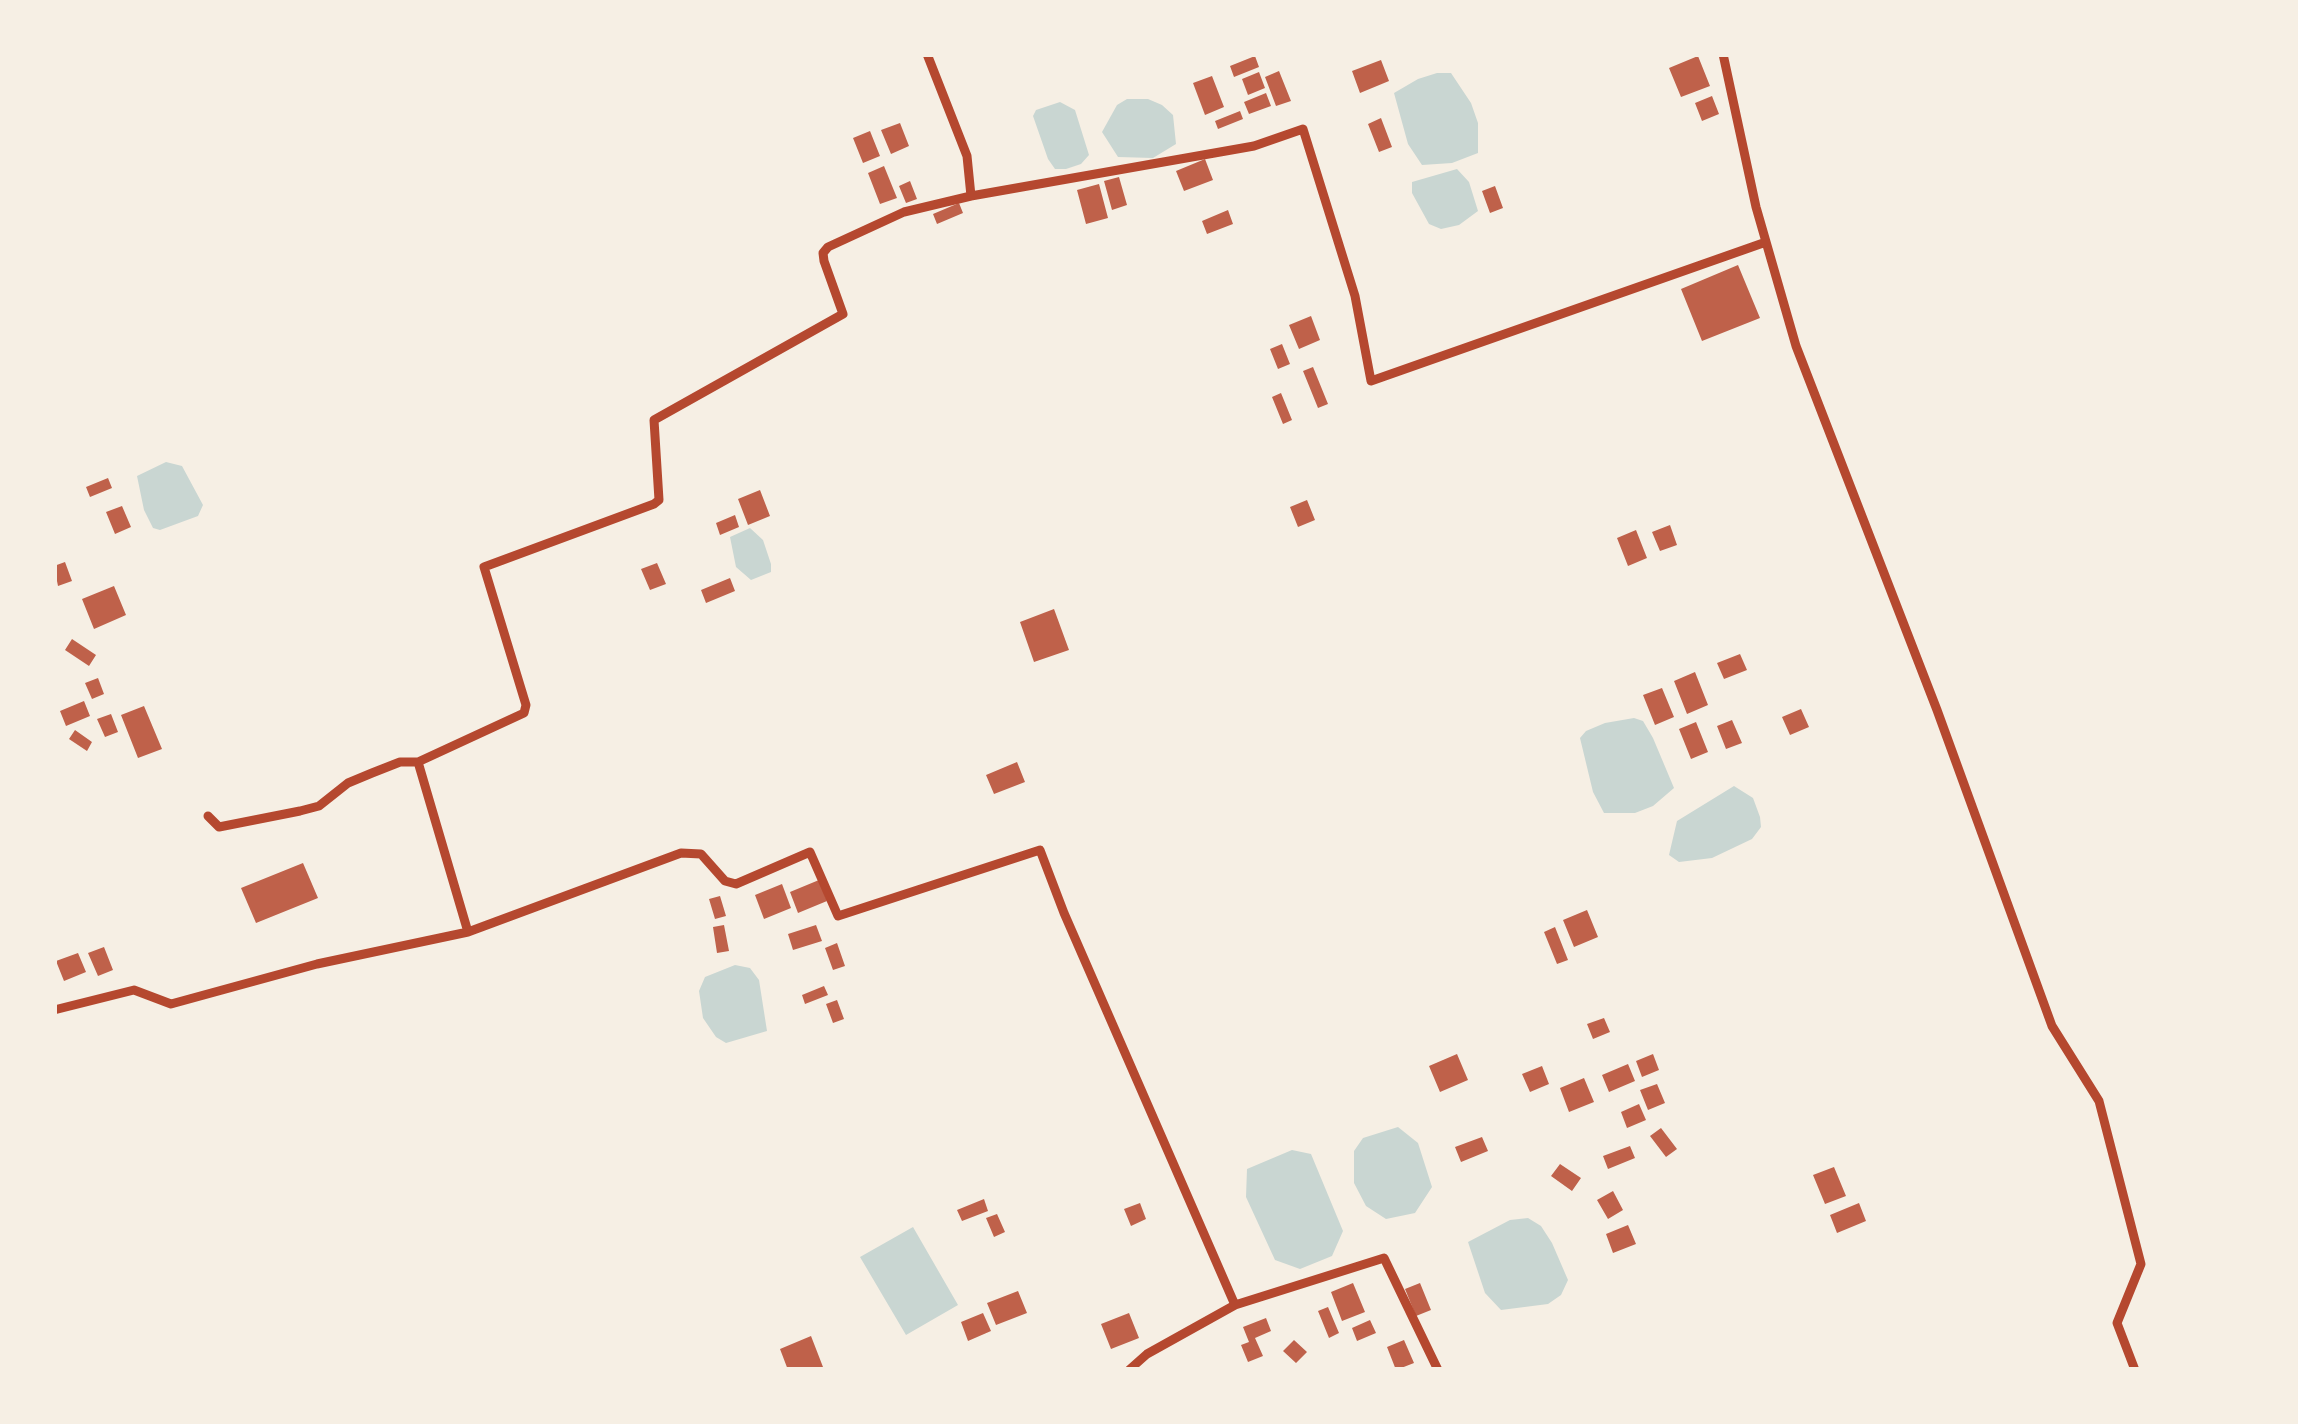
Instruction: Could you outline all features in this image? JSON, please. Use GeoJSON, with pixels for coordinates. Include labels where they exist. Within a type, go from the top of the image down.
{"type":"FeatureCollection","features":[{"type":"Feature","properties":{"kind":"street"},"geometry":{"type":"LineString","coordinates":[[927,54],[967,155],[971,196]]}},
{"type":"Feature","properties":{"kind":"street"},"geometry":{"type":"LineString","coordinates":[[1723,54],[1766,242],[1796,346],[1937,710],[2052,1026],[2099,1101],[2141,1264],[2117,1322],[2135,1370]]}},
{"type":"Feature","properties":{"kind":"street"},"geometry":{"type":"LineString","coordinates":[[208,816],[219,827],[319,806],[348,783],[400,762],[418,762],[524,713],[526,705],[484,567],[654,504],[659,493],[654,420],[843,314],[823,253],[904,212],[1232,151],[1303,129],[1355,296],[1371,381],[1766,242]]}},
{"type":"Feature","properties":{"kind":"street"},"geometry":{"type":"LineString","coordinates":[[418,762],[467,932]]}},
{"type":"Feature","properties":{"kind":"street"},"geometry":{"type":"LineString","coordinates":[[54,1010],[134,990],[171,1004],[317,964],[467,932],[681,853],[701,854],[729,884],[810,852],[838,916],[1040,850],[1235,1305]]}},
{"type":"Feature","properties":{"kind":"street"},"geometry":{"type":"LineString","coordinates":[[1129,1370],[1148,1354],[1235,1305],[1384,1258],[1438,1370]]}},
{"type":"Feature","properties":{"kind":"shaded area"},"geometry":{"type":"Polygon","coordinates":[[[1437,73],[1451,73],[1471,103],[1478,123],[1478,153],[1452,163],[1422,165],[1408,144],[1394,93],[1437,73]]]}},
{"type":"Feature","properties":{"kind":"shaded area"},"geometry":{"type":"Polygon","coordinates":[[[1127,99],[1148,99],[1173,115],[1176,144],[1153,158],[1118,157],[1102,132],[1117,105],[1127,99]]]}},
{"type":"Feature","properties":{"kind":"shaded area"},"geometry":{"type":"Polygon","coordinates":[[[1060,102],[1075,110],[1089,155],[1066,169],[1055,169],[1048,159],[1033,116],[1036,110],[1060,102]]]}},
{"type":"Feature","properties":{"kind":"shaded area"},"geometry":{"type":"Polygon","coordinates":[[[1457,169],[1469,182],[1478,211],[1459,225],[1441,229],[1429,224],[1412,193],[1412,182],[1457,169]]]}},
{"type":"Feature","properties":{"kind":"shaded area"},"geometry":{"type":"Polygon","coordinates":[[[166,462],[182,466],[203,505],[198,516],[160,530],[153,528],[144,510],[137,476],[166,462]]]}},
{"type":"Feature","properties":{"kind":"shaded area"},"geometry":{"type":"Polygon","coordinates":[[[750,528],[763,540],[771,564],[771,572],[751,580],[736,567],[730,537],[750,528]]]}},
{"type":"Feature","properties":{"kind":"shaded area"},"geometry":{"type":"Polygon","coordinates":[[[1643,721],[1653,738],[1674,788],[1653,806],[1635,813],[1604,813],[1593,792],[1580,738],[1605,723],[1643,721]]]}},
{"type":"Feature","properties":{"kind":"shaded area"},"geometry":{"type":"Polygon","coordinates":[[[1734,786],[1753,798],[1760,817],[1761,827],[1752,839],[1712,858],[1679,862],[1669,855],[1677,821],[1734,786]]]}},
{"type":"Feature","properties":{"kind":"shaded area"},"geometry":{"type":"Polygon","coordinates":[[[735,965],[750,968],[759,980],[767,1031],[726,1043],[703,1018],[699,991],[705,977],[735,965]]]}},
{"type":"Feature","properties":{"kind":"shaded area"},"geometry":{"type":"Polygon","coordinates":[[[1398,1127],[1418,1143],[1432,1187],[1415,1213],[1386,1219],[1366,1206],[1354,1183],[1354,1151],[1363,1138],[1398,1127]]]}},
{"type":"Feature","properties":{"kind":"shaded area"},"geometry":{"type":"Polygon","coordinates":[[[1292,1150],[1311,1154],[1343,1231],[1332,1256],[1300,1269],[1275,1260],[1246,1197],[1247,1169],[1292,1150]]]}},
{"type":"Feature","properties":{"kind":"shaded area"},"geometry":{"type":"Polygon","coordinates":[[[1528,1218],[1541,1226],[1552,1243],[1568,1280],[1561,1295],[1548,1304],[1501,1310],[1485,1293],[1468,1242],[1510,1220],[1528,1218]]]}},
{"type":"Feature","properties":{"kind":"shaded area"},"geometry":{"type":"Polygon","coordinates":[[[913,1227],[958,1305],[906,1335],[860,1257],[913,1227]]]}},
{"type":"Feature","properties":{"kind":"building"},"geometry":{"type":"Polygon","coordinates":[[[1255,56],[1259,67],[1234,77],[1230,66],[1255,56]]]}},
{"type":"Feature","properties":{"kind":"building"},"geometry":{"type":"Polygon","coordinates":[[[1698,56],[1710,86],[1681,97],[1669,68],[1698,56]]]}},
{"type":"Feature","properties":{"kind":"building"},"geometry":{"type":"Polygon","coordinates":[[[1381,60],[1389,81],[1360,93],[1352,71],[1381,60]]]}},
{"type":"Feature","properties":{"kind":"building"},"geometry":{"type":"Polygon","coordinates":[[[1279,71],[1291,101],[1276,106],[1265,77],[1279,71]]]}},
{"type":"Feature","properties":{"kind":"building"},"geometry":{"type":"Polygon","coordinates":[[[1259,72],[1265,88],[1248,95],[1242,79],[1259,72]]]}},
{"type":"Feature","properties":{"kind":"building"},"geometry":{"type":"Polygon","coordinates":[[[1212,76],[1224,107],[1205,115],[1193,83],[1212,76]]]}},
{"type":"Feature","properties":{"kind":"building"},"geometry":{"type":"Polygon","coordinates":[[[1266,93],[1271,106],[1249,114],[1244,102],[1266,93]]]}},
{"type":"Feature","properties":{"kind":"building"},"geometry":{"type":"Polygon","coordinates":[[[1712,96],[1719,114],[1702,121],[1695,103],[1712,96]]]}},
{"type":"Feature","properties":{"kind":"building"},"geometry":{"type":"Polygon","coordinates":[[[1240,111],[1243,119],[1218,129],[1215,121],[1240,111]]]}},
{"type":"Feature","properties":{"kind":"building"},"geometry":{"type":"Polygon","coordinates":[[[1381,118],[1392,147],[1379,152],[1368,124],[1381,118]]]}},
{"type":"Feature","properties":{"kind":"building"},"geometry":{"type":"Polygon","coordinates":[[[900,123],[909,146],[891,154],[881,130],[900,123]]]}},
{"type":"Feature","properties":{"kind":"building"},"geometry":{"type":"Polygon","coordinates":[[[870,131],[880,156],[863,163],[853,138],[870,131]]]}},
{"type":"Feature","properties":{"kind":"building"},"geometry":{"type":"Polygon","coordinates":[[[1205,159],[1213,180],[1184,191],[1176,171],[1205,159]]]}},
{"type":"Feature","properties":{"kind":"building"},"geometry":{"type":"Polygon","coordinates":[[[884,166],[897,198],[880,204],[868,173],[884,166]]]}},
{"type":"Feature","properties":{"kind":"building"},"geometry":{"type":"Polygon","coordinates":[[[1119,177],[1127,205],[1112,210],[1104,181],[1119,177]]]}},
{"type":"Feature","properties":{"kind":"building"},"geometry":{"type":"Polygon","coordinates":[[[910,181],[917,199],[906,203],[899,186],[910,181]]]}},
{"type":"Feature","properties":{"kind":"building"},"geometry":{"type":"Polygon","coordinates":[[[1099,184],[1108,218],[1086,224],[1077,190],[1099,184]]]}},
{"type":"Feature","properties":{"kind":"building"},"geometry":{"type":"Polygon","coordinates":[[[1495,186],[1503,208],[1490,213],[1482,191],[1495,186]]]}},
{"type":"Feature","properties":{"kind":"building"},"geometry":{"type":"Polygon","coordinates":[[[959,203],[963,213],[937,224],[933,214],[959,203]]]}},
{"type":"Feature","properties":{"kind":"building"},"geometry":{"type":"Polygon","coordinates":[[[1228,210],[1233,224],[1207,234],[1202,221],[1228,210]]]}},
{"type":"Feature","properties":{"kind":"building"},"geometry":{"type":"Polygon","coordinates":[[[1738,265],[1760,318],[1702,341],[1681,289],[1738,265]]]}},
{"type":"Feature","properties":{"kind":"building"},"geometry":{"type":"Polygon","coordinates":[[[1311,316],[1320,340],[1299,349],[1289,325],[1311,316]]]}},
{"type":"Feature","properties":{"kind":"building"},"geometry":{"type":"Polygon","coordinates":[[[1282,344],[1290,364],[1278,369],[1270,349],[1282,344]]]}},
{"type":"Feature","properties":{"kind":"building"},"geometry":{"type":"Polygon","coordinates":[[[1313,367],[1328,404],[1318,408],[1303,371],[1313,367]]]}},
{"type":"Feature","properties":{"kind":"building"},"geometry":{"type":"Polygon","coordinates":[[[1281,393],[1292,420],[1283,424],[1272,397],[1281,393]]]}},
{"type":"Feature","properties":{"kind":"building"},"geometry":{"type":"Polygon","coordinates":[[[108,478],[112,488],[90,497],[86,487],[108,478]]]}},
{"type":"Feature","properties":{"kind":"building"},"geometry":{"type":"Polygon","coordinates":[[[760,490],[770,516],[748,525],[738,499],[760,490]]]}},
{"type":"Feature","properties":{"kind":"building"},"geometry":{"type":"Polygon","coordinates":[[[1307,500],[1315,520],[1298,527],[1290,507],[1307,500]]]}},
{"type":"Feature","properties":{"kind":"building"},"geometry":{"type":"Polygon","coordinates":[[[122,506],[131,527],[115,534],[106,512],[122,506]]]}},
{"type":"Feature","properties":{"kind":"building"},"geometry":{"type":"Polygon","coordinates":[[[735,515],[739,527],[720,535],[716,523],[735,515]]]}},
{"type":"Feature","properties":{"kind":"building"},"geometry":{"type":"Polygon","coordinates":[[[1670,525],[1677,545],[1660,551],[1652,532],[1670,525]]]}},
{"type":"Feature","properties":{"kind":"building"},"geometry":{"type":"Polygon","coordinates":[[[1636,530],[1647,558],[1628,566],[1617,538],[1636,530]]]}},
{"type":"Feature","properties":{"kind":"building"},"geometry":{"type":"Polygon","coordinates":[[[65,562],[72,581],[58,586],[54,566],[65,562]]]}},
{"type":"Feature","properties":{"kind":"building"},"geometry":{"type":"Polygon","coordinates":[[[657,563],[666,584],[650,590],[641,569],[657,563]]]}},
{"type":"Feature","properties":{"kind":"building"},"geometry":{"type":"Polygon","coordinates":[[[730,578],[735,591],[706,603],[701,590],[730,578]]]}},
{"type":"Feature","properties":{"kind":"building"},"geometry":{"type":"Polygon","coordinates":[[[114,586],[126,615],[94,629],[82,599],[114,586]]]}},
{"type":"Feature","properties":{"kind":"building"},"geometry":{"type":"Polygon","coordinates":[[[1054,609],[1069,650],[1034,662],[1020,622],[1054,609]]]}},
{"type":"Feature","properties":{"kind":"building"},"geometry":{"type":"Polygon","coordinates":[[[72,639],[96,655],[89,666],[65,650],[72,639]]]}},
{"type":"Feature","properties":{"kind":"building"},"geometry":{"type":"Polygon","coordinates":[[[1740,654],[1747,670],[1724,679],[1717,663],[1740,654]]]}},
{"type":"Feature","properties":{"kind":"building"},"geometry":{"type":"Polygon","coordinates":[[[1695,672],[1708,705],[1687,714],[1674,681],[1695,672]]]}},
{"type":"Feature","properties":{"kind":"building"},"geometry":{"type":"Polygon","coordinates":[[[98,678],[104,694],[92,699],[85,683],[98,678]]]}},
{"type":"Feature","properties":{"kind":"building"},"geometry":{"type":"Polygon","coordinates":[[[1662,688],[1674,717],[1655,725],[1643,695],[1662,688]]]}},
{"type":"Feature","properties":{"kind":"building"},"geometry":{"type":"Polygon","coordinates":[[[84,701],[90,716],[66,726],[60,711],[84,701]]]}},
{"type":"Feature","properties":{"kind":"building"},"geometry":{"type":"Polygon","coordinates":[[[144,706],[162,749],[138,758],[121,715],[144,706]]]}},
{"type":"Feature","properties":{"kind":"building"},"geometry":{"type":"Polygon","coordinates":[[[1801,709],[1809,727],[1790,735],[1782,717],[1801,709]]]}},
{"type":"Feature","properties":{"kind":"building"},"geometry":{"type":"Polygon","coordinates":[[[111,714],[118,732],[105,737],[97,719],[111,714]]]}},
{"type":"Feature","properties":{"kind":"building"},"geometry":{"type":"Polygon","coordinates":[[[1732,720],[1742,743],[1726,749],[1717,726],[1732,720]]]}},
{"type":"Feature","properties":{"kind":"building"},"geometry":{"type":"Polygon","coordinates":[[[1696,722],[1708,752],[1691,759],[1679,729],[1696,722]]]}},
{"type":"Feature","properties":{"kind":"building"},"geometry":{"type":"Polygon","coordinates":[[[75,730],[92,742],[87,751],[69,739],[75,730]]]}},
{"type":"Feature","properties":{"kind":"building"},"geometry":{"type":"Polygon","coordinates":[[[1017,762],[1025,782],[994,794],[986,775],[1017,762]]]}},
{"type":"Feature","properties":{"kind":"building"},"geometry":{"type":"Polygon","coordinates":[[[303,863],[318,898],[256,923],[241,888],[303,863]]]}},
{"type":"Feature","properties":{"kind":"building"},"geometry":{"type":"Polygon","coordinates":[[[819,880],[827,901],[798,913],[790,892],[819,880]]]}},
{"type":"Feature","properties":{"kind":"building"},"geometry":{"type":"Polygon","coordinates":[[[782,884],[791,908],[764,919],[755,895],[782,884]]]}},
{"type":"Feature","properties":{"kind":"building"},"geometry":{"type":"Polygon","coordinates":[[[720,896],[726,916],[715,919],[709,899],[720,896]]]}},
{"type":"Feature","properties":{"kind":"building"},"geometry":{"type":"Polygon","coordinates":[[[1587,910],[1598,937],[1574,947],[1563,920],[1587,910]]]}},
{"type":"Feature","properties":{"kind":"building"},"geometry":{"type":"Polygon","coordinates":[[[724,925],[729,951],[717,953],[713,927],[724,925]]]}},
{"type":"Feature","properties":{"kind":"building"},"geometry":{"type":"Polygon","coordinates":[[[816,925],[822,941],[793,950],[788,934],[816,925]]]}},
{"type":"Feature","properties":{"kind":"building"},"geometry":{"type":"Polygon","coordinates":[[[1555,927],[1568,960],[1557,964],[1544,932],[1555,927]]]}},
{"type":"Feature","properties":{"kind":"building"},"geometry":{"type":"Polygon","coordinates":[[[837,943],[845,966],[833,970],[825,948],[837,943]]]}},
{"type":"Feature","properties":{"kind":"building"},"geometry":{"type":"Polygon","coordinates":[[[104,947],[113,970],[98,976],[88,953],[104,947]]]}},
{"type":"Feature","properties":{"kind":"building"},"geometry":{"type":"Polygon","coordinates":[[[78,953],[86,972],[64,981],[56,961],[78,953]]]}},
{"type":"Feature","properties":{"kind":"building"},"geometry":{"type":"Polygon","coordinates":[[[824,986],[828,995],[805,1004],[802,995],[824,986]]]}},
{"type":"Feature","properties":{"kind":"building"},"geometry":{"type":"Polygon","coordinates":[[[837,1000],[844,1019],[833,1023],[826,1004],[837,1000]]]}},
{"type":"Feature","properties":{"kind":"building"},"geometry":{"type":"Polygon","coordinates":[[[1604,1018],[1610,1032],[1593,1039],[1587,1024],[1604,1018]]]}},
{"type":"Feature","properties":{"kind":"building"},"geometry":{"type":"Polygon","coordinates":[[[1457,1054],[1468,1080],[1440,1092],[1429,1066],[1457,1054]]]}},
{"type":"Feature","properties":{"kind":"building"},"geometry":{"type":"Polygon","coordinates":[[[1653,1054],[1659,1070],[1642,1077],[1636,1061],[1653,1054]]]}},
{"type":"Feature","properties":{"kind":"building"},"geometry":{"type":"Polygon","coordinates":[[[1628,1064],[1635,1081],[1609,1092],[1602,1075],[1628,1064]]]}},
{"type":"Feature","properties":{"kind":"building"},"geometry":{"type":"Polygon","coordinates":[[[1542,1066],[1549,1084],[1530,1092],[1522,1074],[1542,1066]]]}},
{"type":"Feature","properties":{"kind":"building"},"geometry":{"type":"Polygon","coordinates":[[[1584,1078],[1594,1102],[1569,1112],[1560,1088],[1584,1078]]]}},
{"type":"Feature","properties":{"kind":"building"},"geometry":{"type":"Polygon","coordinates":[[[1657,1084],[1665,1103],[1648,1110],[1640,1090],[1657,1084]]]}},
{"type":"Feature","properties":{"kind":"building"},"geometry":{"type":"Polygon","coordinates":[[[1639,1104],[1646,1120],[1627,1128],[1621,1112],[1639,1104]]]}},
{"type":"Feature","properties":{"kind":"building"},"geometry":{"type":"Polygon","coordinates":[[[1661,1128],[1677,1149],[1666,1157],[1650,1136],[1661,1128]]]}},
{"type":"Feature","properties":{"kind":"building"},"geometry":{"type":"Polygon","coordinates":[[[1482,1137],[1488,1151],[1461,1162],[1455,1147],[1482,1137]]]}},
{"type":"Feature","properties":{"kind":"building"},"geometry":{"type":"Polygon","coordinates":[[[1630,1146],[1635,1158],[1608,1169],[1603,1156],[1630,1146]]]}},
{"type":"Feature","properties":{"kind":"building"},"geometry":{"type":"Polygon","coordinates":[[[1560,1164],[1581,1178],[1572,1191],[1551,1176],[1560,1164]]]}},
{"type":"Feature","properties":{"kind":"building"},"geometry":{"type":"Polygon","coordinates":[[[1834,1167],[1846,1196],[1825,1204],[1813,1175],[1834,1167]]]}},
{"type":"Feature","properties":{"kind":"building"},"geometry":{"type":"Polygon","coordinates":[[[1613,1191],[1623,1210],[1608,1219],[1597,1200],[1613,1191]]]}},
{"type":"Feature","properties":{"kind":"building"},"geometry":{"type":"Polygon","coordinates":[[[984,1199],[988,1211],[962,1221],[957,1210],[984,1199]]]}},
{"type":"Feature","properties":{"kind":"building"},"geometry":{"type":"Polygon","coordinates":[[[1140,1203],[1146,1219],[1131,1226],[1124,1209],[1140,1203]]]}},
{"type":"Feature","properties":{"kind":"building"},"geometry":{"type":"Polygon","coordinates":[[[1859,1203],[1866,1221],[1837,1233],[1830,1215],[1859,1203]]]}},
{"type":"Feature","properties":{"kind":"building"},"geometry":{"type":"Polygon","coordinates":[[[997,1214],[1005,1232],[994,1237],[986,1218],[997,1214]]]}},
{"type":"Feature","properties":{"kind":"building"},"geometry":{"type":"Polygon","coordinates":[[[1628,1225],[1636,1244],[1613,1253],[1606,1234],[1628,1225]]]}},
{"type":"Feature","properties":{"kind":"building"},"geometry":{"type":"Polygon","coordinates":[[[1353,1283],[1365,1312],[1342,1321],[1331,1292],[1353,1283]]]}},
{"type":"Feature","properties":{"kind":"building"},"geometry":{"type":"Polygon","coordinates":[[[1420,1283],[1431,1310],[1416,1316],[1405,1289],[1420,1283]]]}},
{"type":"Feature","properties":{"kind":"building"},"geometry":{"type":"Polygon","coordinates":[[[1018,1291],[1027,1313],[996,1325],[987,1303],[1018,1291]]]}},
{"type":"Feature","properties":{"kind":"building"},"geometry":{"type":"Polygon","coordinates":[[[1328,1307],[1339,1333],[1329,1338],[1318,1311],[1328,1307]]]}},
{"type":"Feature","properties":{"kind":"building"},"geometry":{"type":"Polygon","coordinates":[[[983,1313],[991,1331],[968,1341],[961,1322],[983,1313]]]}},
{"type":"Feature","properties":{"kind":"building"},"geometry":{"type":"Polygon","coordinates":[[[1129,1313],[1139,1338],[1111,1349],[1101,1324],[1129,1313]]]}},
{"type":"Feature","properties":{"kind":"building"},"geometry":{"type":"Polygon","coordinates":[[[1266,1318],[1271,1331],[1255,1338],[1263,1356],[1248,1362],[1241,1345],[1249,1342],[1243,1327],[1266,1318]]]}},
{"type":"Feature","properties":{"kind":"building"},"geometry":{"type":"Polygon","coordinates":[[[1370,1320],[1376,1333],[1357,1341],[1352,1328],[1370,1320]]]}},
{"type":"Feature","properties":{"kind":"building"},"geometry":{"type":"Polygon","coordinates":[[[811,1336],[823,1367],[788,1370],[780,1349],[811,1336]]]}},
{"type":"Feature","properties":{"kind":"building"},"geometry":{"type":"Polygon","coordinates":[[[1294,1340],[1307,1352],[1296,1363],[1283,1351],[1294,1340]]]}},
{"type":"Feature","properties":{"kind":"building"},"geometry":{"type":"Polygon","coordinates":[[[1404,1340],[1414,1363],[1396,1370],[1387,1347],[1404,1340]]]}}]}
